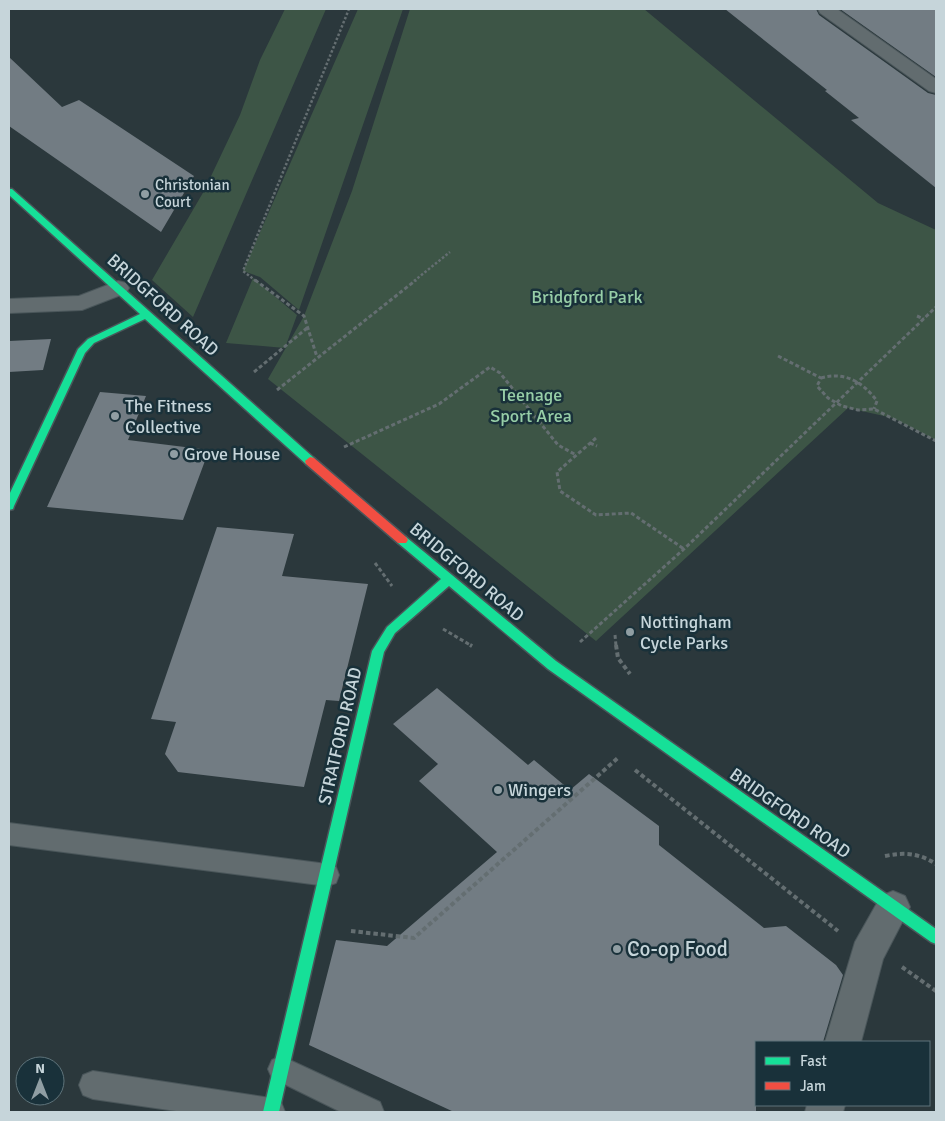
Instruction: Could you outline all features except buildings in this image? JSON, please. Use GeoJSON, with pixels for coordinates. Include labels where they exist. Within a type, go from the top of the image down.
{"type":"FeatureCollection","features":[{"type":"Feature","properties":{"kind":"street"},"geometry":{"type":"LineString","coordinates":[[826,9],[936,87]]}},
{"type":"Feature","properties":{"kind":"street","name":"BRIDGFORD ROAD"},"geometry":{"type":"LineString","coordinates":[[9,191],[248,407],[448,580],[552,665],[936,938]]}},
{"type":"Feature","properties":{"kind":"street"},"geometry":{"type":"LineString","coordinates":[[9,306],[82,303],[118,288]]}},
{"type":"Feature","properties":{"kind":"street"},"geometry":{"type":"LineString","coordinates":[[9,506],[81,351],[91,341],[147,314]]}},
{"type":"Feature","properties":{"kind":"street","name":"STRATFORD ROAD"},"geometry":{"type":"LineString","coordinates":[[271,1112],[378,651],[391,630],[448,580]]}},
{"type":"Feature","properties":{"kind":"street"},"geometry":{"type":"LineString","coordinates":[[843,1041],[867,954],[893,907]]}},
{"type":"Feature","properties":{"kind":"lane"},"geometry":{"type":"LineString","coordinates":[[9,834],[327,875]]}},
{"type":"Feature","properties":{"kind":"lane"},"geometry":{"type":"LineString","coordinates":[[281,1069],[370,1112]]}},
{"type":"Feature","properties":{"kind":"lane"},"geometry":{"type":"LineString","coordinates":[[94,1085],[271,1112]]}},
{"type":"Feature","properties":{"kind":"path"},"geometry":{"type":"LineString","coordinates":[[317,357],[304,316],[243,271],[349,9]]}},
{"type":"Feature","properties":{"kind":"path"},"geometry":{"type":"LineString","coordinates":[[280,388],[450,252]]}},
{"type":"Feature","properties":{"kind":"path"},"geometry":{"type":"LineString","coordinates":[[552,665],[590,634],[684,549],[936,307]]}},
{"type":"Feature","properties":{"kind":"path"},"geometry":{"type":"LineString","coordinates":[[917,316],[924,319]]}},
{"type":"Feature","properties":{"kind":"path"},"geometry":{"type":"LineString","coordinates":[[252,374],[286,348],[307,328]]}},
{"type":"Feature","properties":{"kind":"path"},"geometry":{"type":"LineString","coordinates":[[778,356],[821,378]]}},
{"type":"Feature","properties":{"kind":"path"},"geometry":{"type":"LineString","coordinates":[[344,448],[440,404],[490,367],[500,373],[558,444],[576,455]]}},
{"type":"Feature","properties":{"kind":"path"},"geometry":{"type":"LineString","coordinates":[[874,409],[877,401],[871,390],[842,375],[830,374],[821,378],[817,386],[823,395],[836,403],[852,410],[865,412],[874,409],[936,441]]}},
{"type":"Feature","properties":{"kind":"path"},"geometry":{"type":"LineString","coordinates":[[596,438],[557,472],[560,491],[596,515],[631,513],[684,549]]}},
{"type":"Feature","properties":{"kind":"path"},"geometry":{"type":"LineString","coordinates":[[590,443],[596,446]]}},
{"type":"Feature","properties":{"kind":"path"},"geometry":{"type":"LineString","coordinates":[[615,635],[618,658],[630,674]]}},
{"type":"Feature","properties":{"kind":"path"},"geometry":{"type":"LineString","coordinates":[[315,926],[414,938],[619,757]]}},
{"type":"Feature","properties":{"kind":"green space"},"geometry":{"type":"Polygon","coordinates":[[[285,9],[326,9],[193,317],[152,280],[204,191],[240,115],[260,60],[285,9]]]}},
{"type":"Feature","properties":{"kind":"green space"},"geometry":{"type":"Polygon","coordinates":[[[358,9],[403,9],[299,310],[260,277],[243,271],[358,9]]]}},
{"type":"Feature","properties":{"kind":"green space","name":"Bridgford Park"},"geometry":{"type":"Polygon","coordinates":[[[410,9],[644,9],[878,203],[936,230],[936,440],[893,418],[848,408],[596,641],[268,379],[304,316],[352,191],[410,9]]]}},
{"type":"Feature","properties":{"kind":"green space"},"geometry":{"type":"Polygon","coordinates":[[[253,278],[297,315],[285,348],[226,343],[253,278]]]}},
{"type":"Feature","properties":{"kind":"traffic: fast"},"geometry":{"type":"LineString","coordinates":[[9,191],[310,461]]}},
{"type":"Feature","properties":{"kind":"traffic: fast"},"geometry":{"type":"LineString","coordinates":[[9,506],[81,351],[91,341],[147,314]]}},
{"type":"Feature","properties":{"kind":"traffic: fast"},"geometry":{"type":"LineString","coordinates":[[402,540],[552,665],[936,937]]}},
{"type":"Feature","properties":{"kind":"traffic: fast"},"geometry":{"type":"LineString","coordinates":[[271,1112],[378,651],[391,630],[448,580]]}},
{"type":"Feature","properties":{"kind":"traffic: jam"},"geometry":{"type":"LineString","coordinates":[[310,461],[402,540]]}},
{"type":"Feature","properties":{"kind":"place","name":"Christonian Court"},"geometry":{"type":"Point","coordinates":[145,194]}},
{"type":"Feature","properties":{"kind":"place","name":"The Fitness Collective"},"geometry":{"type":"Point","coordinates":[115,416]}},
{"type":"Feature","properties":{"kind":"place","name":"Grove House"},"geometry":{"type":"Point","coordinates":[174,454]}},
{"type":"Feature","properties":{"kind":"place","name":"Nottingham Cycle Parks"},"geometry":{"type":"Point","coordinates":[630,632]}},
{"type":"Feature","properties":{"kind":"place","name":"Wingers"},"geometry":{"type":"Point","coordinates":[498,790]}},
{"type":"Feature","properties":{"kind":"place","name":"Co-op Food"},"geometry":{"type":"Point","coordinates":[617,949]}},
{"type":"Feature","properties":{"kind":"park label","name":"Teenage Sport Area"},"geometry":{"type":"Point","coordinates":[531,405]}}]}
